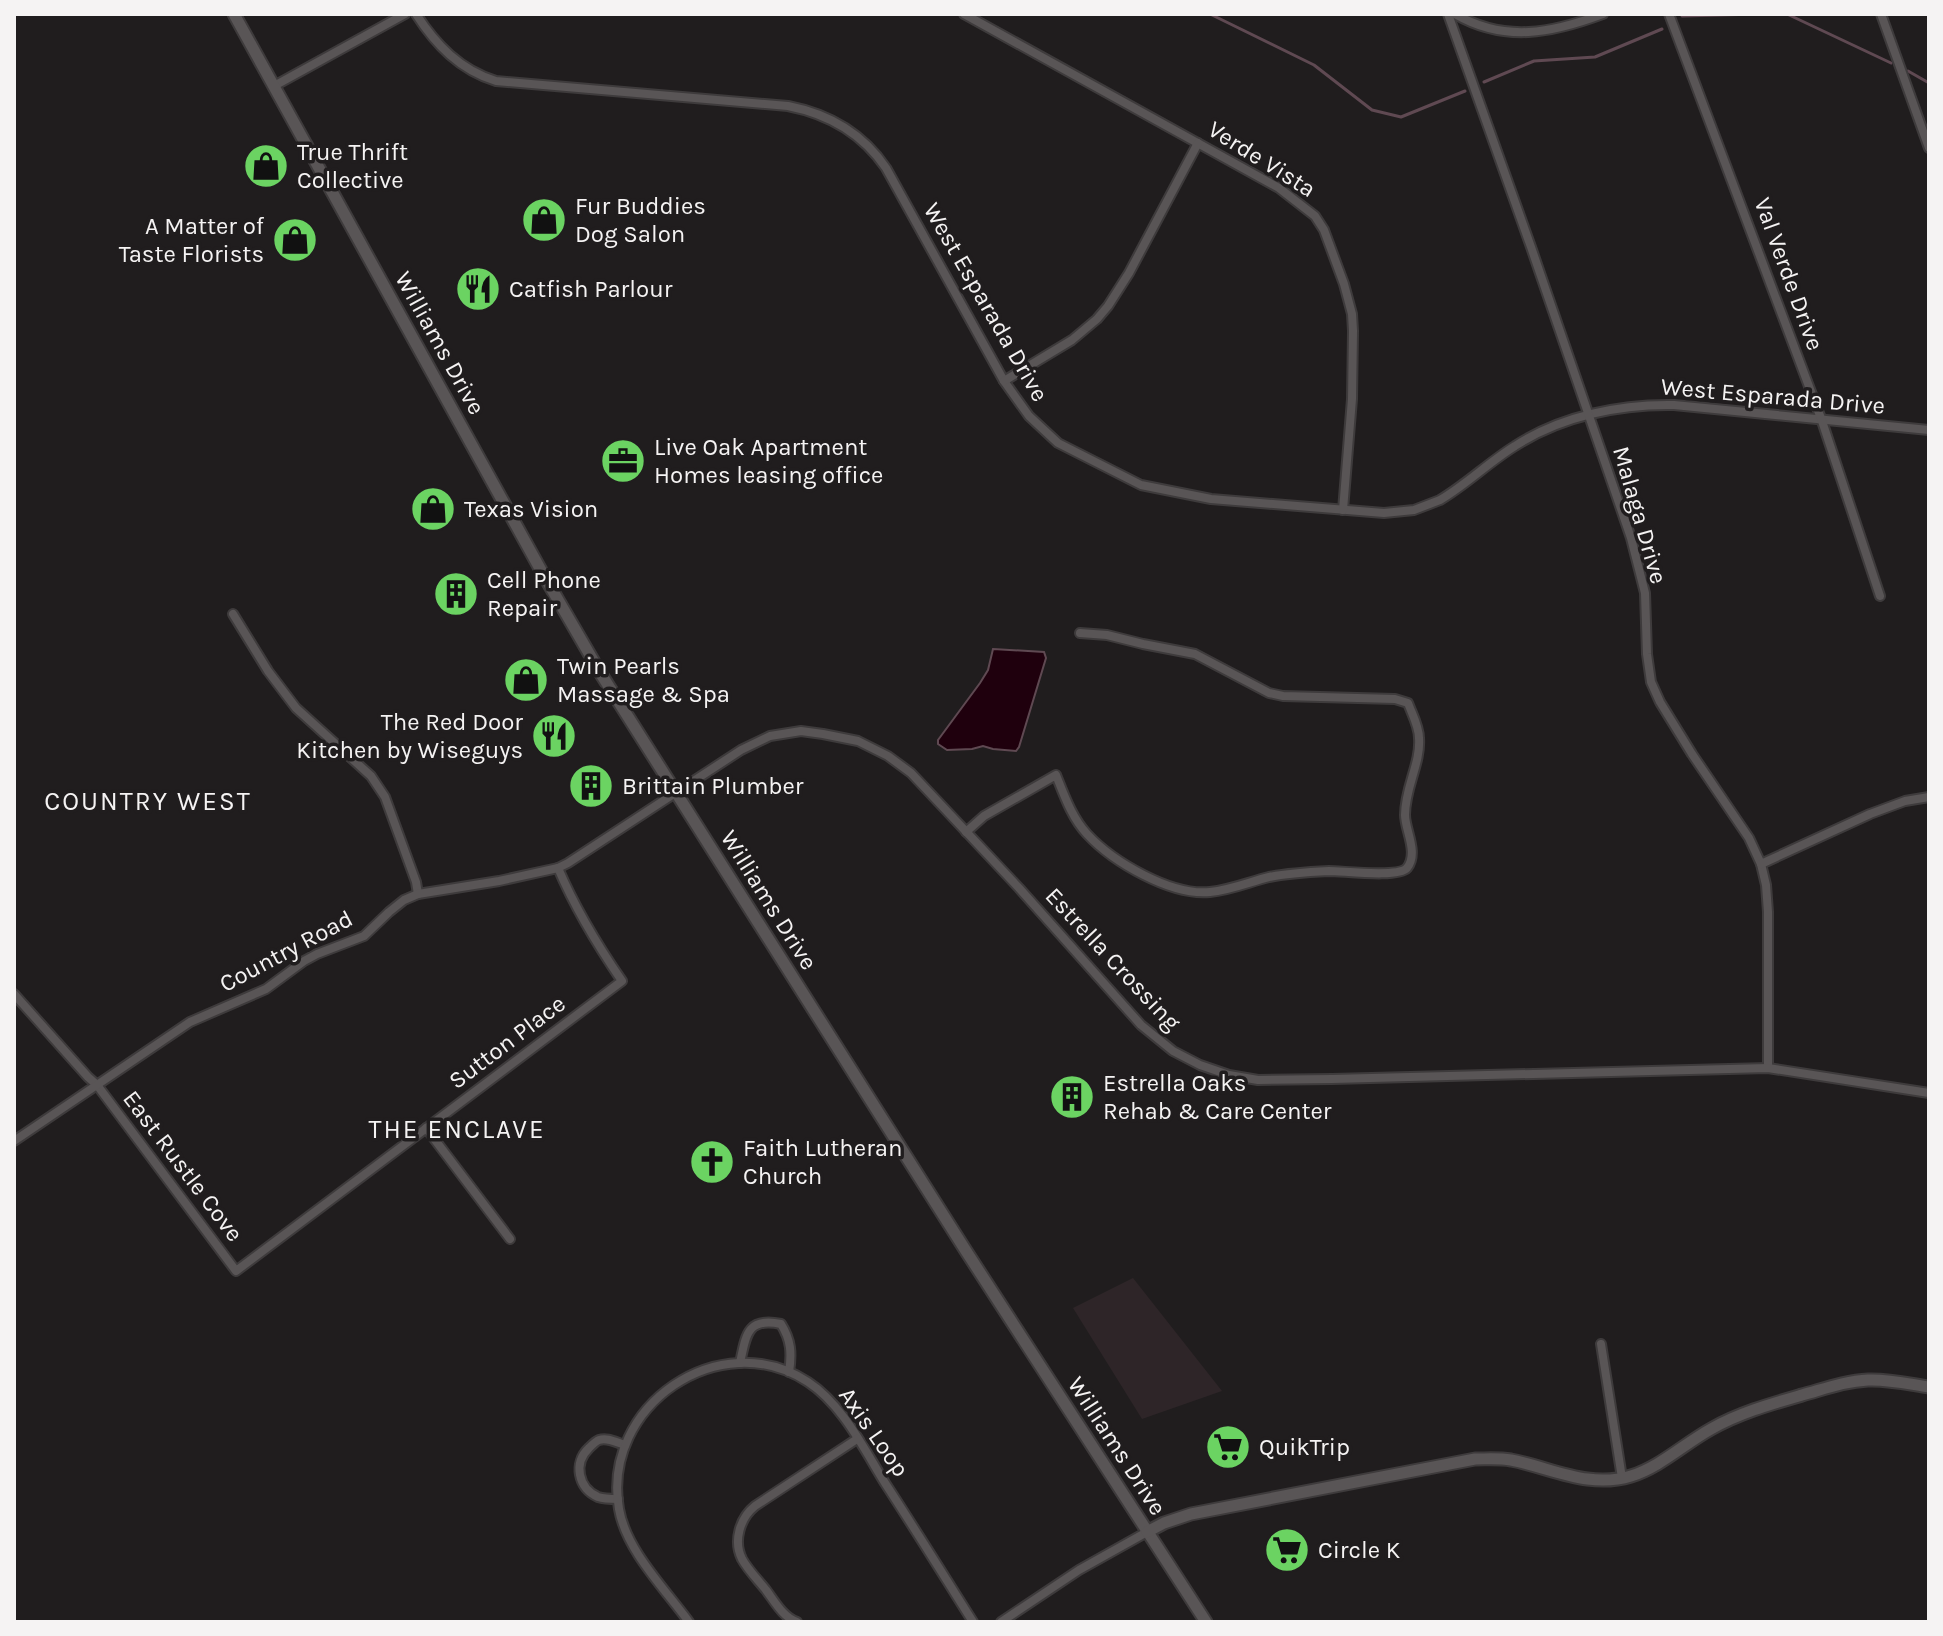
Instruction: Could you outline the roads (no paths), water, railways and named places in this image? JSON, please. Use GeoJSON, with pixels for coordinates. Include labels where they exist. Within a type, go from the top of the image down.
{"type":"FeatureCollection","features":[{"type":"Feature","properties":{"kind":"main road","name":"Williams Drive"},"geometry":{"type":"LineString","coordinates":[[234,14],[601,674],[954,1233],[1206,1622]]}},
{"type":"Feature","properties":{"kind":"main road"},"geometry":{"type":"LineString","coordinates":[[1147,1532],[1191,1514],[1475,1459],[1511,1460],[1583,1480],[1622,1478],[1652,1467],[1731,1418],[1785,1400],[1859,1381],[1886,1380],[1929,1387]]}},
{"type":"Feature","properties":{"kind":"street"},"geometry":{"type":"LineString","coordinates":[[274,86],[405,14]]}},
{"type":"Feature","properties":{"kind":"street","name":"West Esparada Drive"},"geometry":{"type":"LineString","coordinates":[[416,14],[447,54],[468,69],[496,81],[787,106],[819,114],[848,129],[875,153],[886,168],[1004,381],[1029,416],[1058,443],[1141,485],[1211,499],[1401,512],[1428,506],[1448,495],[1501,455],[1558,424],[1635,406],[1661,405],[1929,430]]}},
{"type":"Feature","properties":{"kind":"street","name":"Verde Vista"},"geometry":{"type":"LineString","coordinates":[[964,14],[1279,188],[1315,216],[1332,246],[1349,299],[1353,331],[1352,399],[1343,510]]}},
{"type":"Feature","properties":{"kind":"street","name":"Malaga Drive"},"geometry":{"type":"LineString","coordinates":[[1448,14],[1621,507],[1643,580],[1651,682],[1692,754],[1749,838],[1761,864],[1768,912],[1768,1068]]}},
{"type":"Feature","properties":{"kind":"street"},"geometry":{"type":"LineString","coordinates":[[1455,14],[1493,30],[1525,33],[1603,14]]}},
{"type":"Feature","properties":{"kind":"street","name":"Val Verde Drive"},"geometry":{"type":"LineString","coordinates":[[1669,14],[1822,421],[1880,596]]}},
{"type":"Feature","properties":{"kind":"street"},"geometry":{"type":"LineString","coordinates":[[1881,14],[1929,148]]}},
{"type":"Feature","properties":{"kind":"street"},"geometry":{"type":"LineString","coordinates":[[1004,381],[1072,340],[1108,306],[1198,143]]}},
{"type":"Feature","properties":{"kind":"street"},"geometry":{"type":"LineString","coordinates":[[233,614],[268,671],[296,708],[379,786],[418,894]]}},
{"type":"Feature","properties":{"kind":"street"},"geometry":{"type":"LineString","coordinates":[[966,832],[990,812],[1056,775],[1074,817],[1087,834],[1114,857],[1173,887],[1210,892],[1292,873],[1391,873],[1403,871],[1408,866],[1411,855],[1405,822],[1405,799],[1418,755],[1419,736],[1408,703],[1395,699],[1283,696],[1269,693],[1195,654],[1107,635],[1080,633]]}},
{"type":"Feature","properties":{"kind":"street","name":"Estrella Crossing"},"geometry":{"type":"LineString","coordinates":[[676,794],[741,750],[770,736],[801,731],[823,734],[858,741],[888,756],[911,773],[1141,1025],[1173,1051],[1229,1075],[1258,1080],[1768,1068],[1929,1093]]}},
{"type":"Feature","properties":{"kind":"street","name":"Country Road"},"geometry":{"type":"LineString","coordinates":[[14,1141],[190,1022],[266,989],[317,954],[364,936],[404,900],[418,894],[558,868],[676,794]]}},
{"type":"Feature","properties":{"kind":"street"},"geometry":{"type":"LineString","coordinates":[[1761,864],[1870,814],[1905,801],[1929,797]]}},
{"type":"Feature","properties":{"kind":"street","name":"Sutton Place"},"geometry":{"type":"LineString","coordinates":[[236,1271],[622,981],[603,954],[558,868]]}},
{"type":"Feature","properties":{"kind":"street","name":"East Rustle Cove"},"geometry":{"type":"LineString","coordinates":[[14,994],[97,1085],[236,1271]]}},
{"type":"Feature","properties":{"kind":"street"},"geometry":{"type":"LineString","coordinates":[[426,1128],[510,1239]]}},
{"type":"Feature","properties":{"kind":"street"},"geometry":{"type":"LineString","coordinates":[[740,1363],[745,1337],[753,1326],[766,1321],[781,1324],[789,1339],[792,1353],[789,1372]]}},
{"type":"Feature","properties":{"kind":"street"},"geometry":{"type":"LineString","coordinates":[[1601,1344],[1622,1478]]}},
{"type":"Feature","properties":{"kind":"street","name":"Axis Loop"},"geometry":{"type":"LineString","coordinates":[[689,1622],[624,1528],[617,1478],[625,1445],[633,1428],[658,1398],[705,1369],[740,1363],[766,1364],[789,1372],[827,1397],[973,1622]]}},
{"type":"Feature","properties":{"kind":"street"},"geometry":{"type":"LineString","coordinates":[[797,1622],[782,1611],[742,1559],[738,1541],[742,1524],[755,1506],[857,1439]]}},
{"type":"Feature","properties":{"kind":"street"},"geometry":{"type":"LineString","coordinates":[[618,1499],[597,1496],[587,1489],[580,1477],[579,1465],[585,1452],[599,1440],[625,1445]]}},
{"type":"Feature","properties":{"kind":"street"},"geometry":{"type":"LineString","coordinates":[[1001,1622],[1068,1577],[1147,1532]]}},
{"type":"Feature","properties":{"kind":"waterway"},"geometry":{"type":"LineString","coordinates":[[1210,14],[1314,65],[1372,110],[1401,117],[1465,91]]}},
{"type":"Feature","properties":{"kind":"waterway"},"geometry":{"type":"LineString","coordinates":[[1682,16],[1758,14]]}},
{"type":"Feature","properties":{"kind":"waterway"},"geometry":{"type":"LineString","coordinates":[[1787,14],[1891,63]]}},
{"type":"Feature","properties":{"kind":"waterway"},"geometry":{"type":"LineString","coordinates":[[1484,82],[1534,61],[1595,57],[1662,29]]}},
{"type":"Feature","properties":{"kind":"waterway"},"geometry":{"type":"LineString","coordinates":[[1908,71],[1929,83]]}},
{"type":"Feature","properties":{"kind":"place","name":"True Thrift Collective"},"geometry":{"type":"Point","coordinates":[266,166]}},
{"type":"Feature","properties":{"kind":"place","name":"Fur Buddies Dog Salon"},"geometry":{"type":"Point","coordinates":[544,220]}},
{"type":"Feature","properties":{"kind":"place","name":"A Matter of Taste Florists"},"geometry":{"type":"Point","coordinates":[295,240]}},
{"type":"Feature","properties":{"kind":"place","name":"Catfish Parlour"},"geometry":{"type":"Point","coordinates":[478,289]}},
{"type":"Feature","properties":{"kind":"place","name":"Live Oak Apartment Homes leasing office"},"geometry":{"type":"Point","coordinates":[623,461]}},
{"type":"Feature","properties":{"kind":"place","name":"Texas Vision"},"geometry":{"type":"Point","coordinates":[433,509]}},
{"type":"Feature","properties":{"kind":"place","name":"Cell Phone Repair"},"geometry":{"type":"Point","coordinates":[456,594]}},
{"type":"Feature","properties":{"kind":"place","name":"Twin Pearls Massage & Spa"},"geometry":{"type":"Point","coordinates":[526,680]}},
{"type":"Feature","properties":{"kind":"place","name":"The Red Door Kitchen by Wiseguys"},"geometry":{"type":"Point","coordinates":[554,736]}},
{"type":"Feature","properties":{"kind":"place","name":"Brittain Plumber"},"geometry":{"type":"Point","coordinates":[591,786]}},
{"type":"Feature","properties":{"kind":"place","name":"Estrella Oaks Rehab & Care Center"},"geometry":{"type":"Point","coordinates":[1072,1097]}},
{"type":"Feature","properties":{"kind":"place","name":"Faith Lutheran Church"},"geometry":{"type":"Point","coordinates":[712,1162]}},
{"type":"Feature","properties":{"kind":"place","name":"QuikTrip"},"geometry":{"type":"Point","coordinates":[1228,1447]}},
{"type":"Feature","properties":{"kind":"place","name":"Circle K"},"geometry":{"type":"Point","coordinates":[1287,1550]}},
{"type":"Feature","properties":{"kind":"district","name":"COUNTRY WEST"},"geometry":{"type":"Point","coordinates":[148,801]}},
{"type":"Feature","properties":{"kind":"district","name":"THE ENCLAVE"},"geometry":{"type":"Point","coordinates":[457,1129]}}]}
